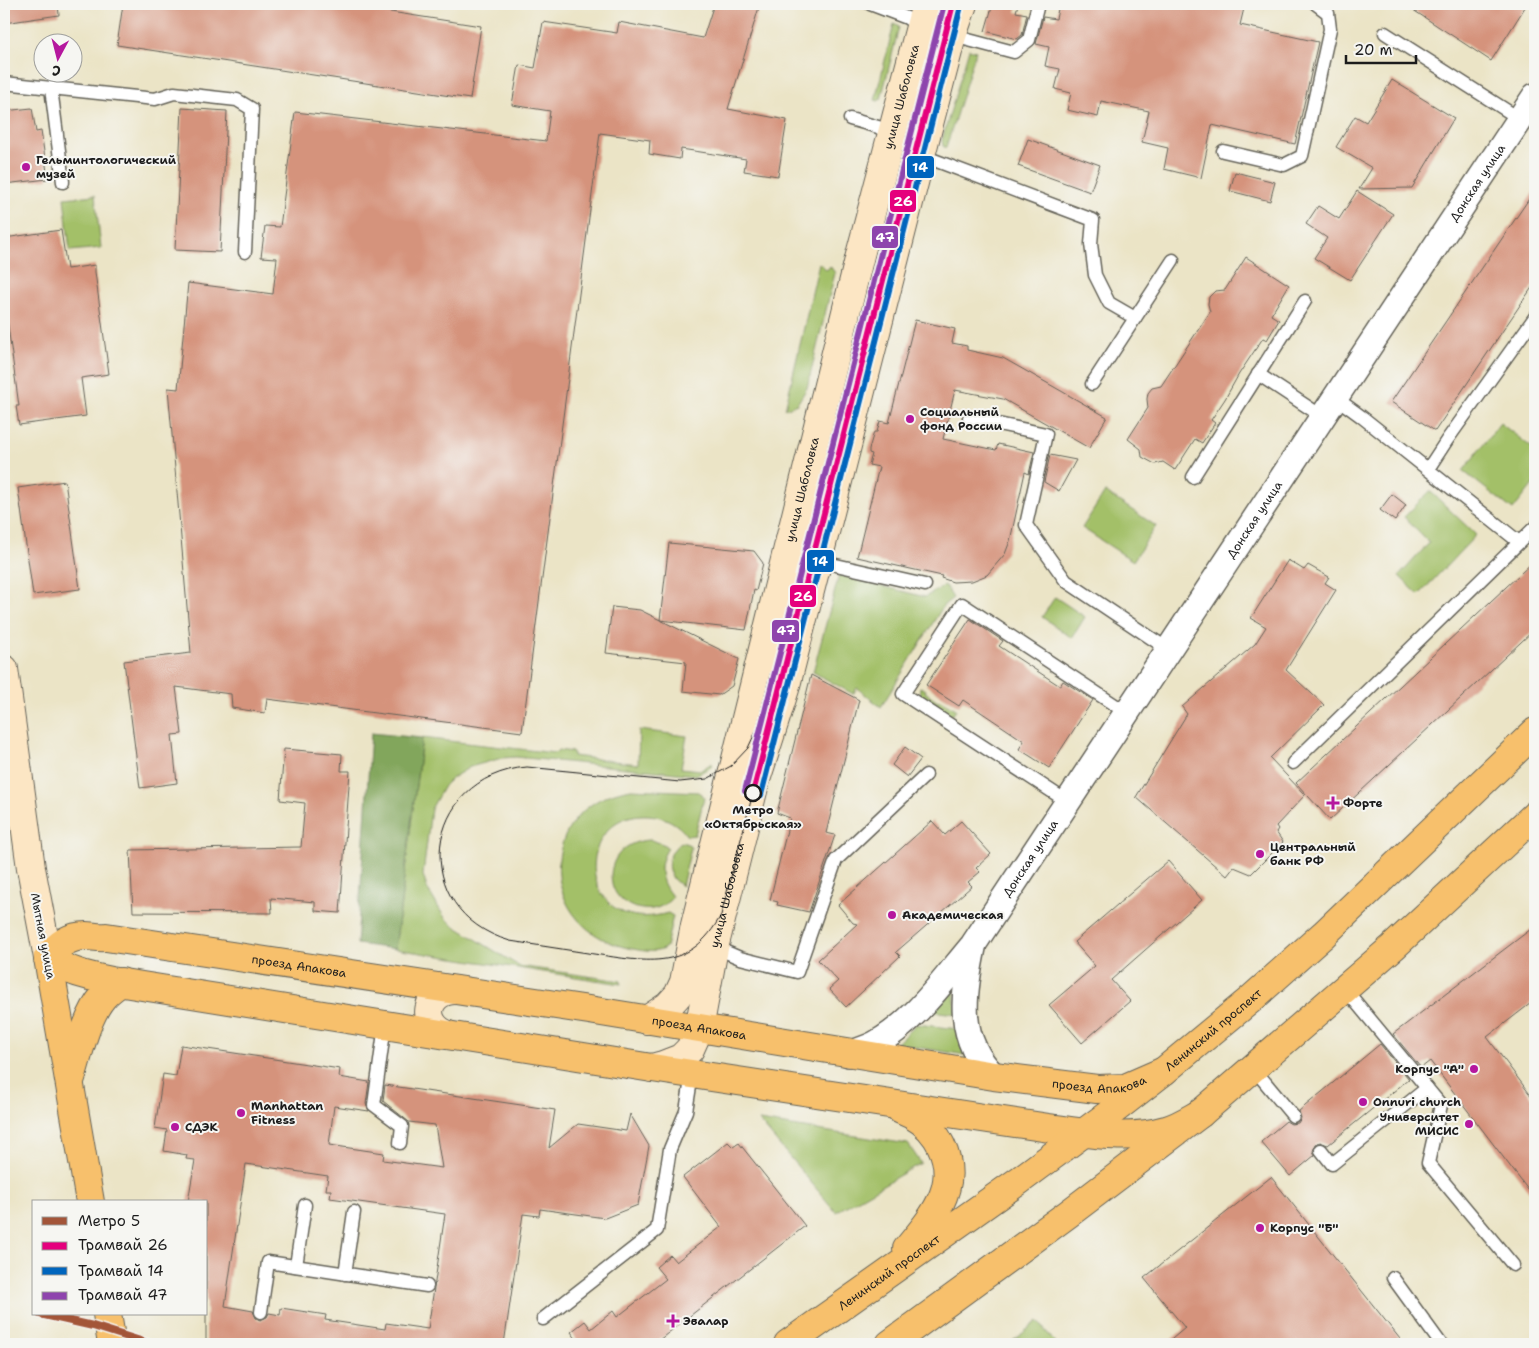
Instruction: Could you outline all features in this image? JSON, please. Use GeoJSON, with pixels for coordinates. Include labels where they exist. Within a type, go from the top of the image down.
{"type":"FeatureCollection","features":[{"type":"Feature","properties":{"kind":"main road","name":"улица Шаболовка"},"geometry":{"type":"LineString","coordinates":[[652,1068],[664,1066],[681,1058],[690,1049],[699,1029],[714,948],[755,783],[785,689],[921,154],[952,36],[963,4]]}},
{"type":"Feature","properties":{"kind":"main road","name":"улица Шаболовка"},"geometry":{"type":"LineString","coordinates":[[647,1020],[668,1006],[678,995],[684,982],[695,925],[922,15]]}},
{"type":"Feature","properties":{"kind":"main road","name":"Мытная улица"},"geometry":{"type":"LineString","coordinates":[[4,669],[7,722],[90,1200]]}},
{"type":"Feature","properties":{"kind":"main road","name":"Ленинский проспект"},"geometry":{"type":"LineString","coordinates":[[788,1344],[1085,1132],[1164,1071],[1250,1000],[1324,934],[1535,732]]}},
{"type":"Feature","properties":{"kind":"main road"},"geometry":{"type":"LineString","coordinates":[[890,1344],[1201,1114],[1345,988],[1535,815]]}},
{"type":"Feature","properties":{"kind":"main road","name":"проезд Апакова"},"geometry":{"type":"LineString","coordinates":[[48,958],[54,948],[66,940],[84,936],[106,937],[647,1020],[994,1076],[1097,1089],[1124,1088],[1164,1071]]}},
{"type":"Feature","properties":{"kind":"main road"},"geometry":{"type":"LineString","coordinates":[[48,958],[61,967],[78,974],[121,982],[652,1068],[1085,1132],[1146,1134],[1166,1130],[1201,1114]]}},
{"type":"Feature","properties":{"kind":"main road"},"geometry":{"type":"LineString","coordinates":[[69,1082],[84,1035],[97,1006],[104,996],[121,982]]}},
{"type":"Feature","properties":{"kind":"main road"},"geometry":{"type":"LineString","coordinates":[[448,1035],[440,1032],[433,1025],[429,1018],[429,1008],[432,1000],[438,994],[446,990],[455,990]]}},
{"type":"Feature","properties":{"kind":"main road"},"geometry":{"type":"LineString","coordinates":[[879,1102],[913,1114],[929,1126],[946,1158],[948,1174],[946,1189],[940,1205],[929,1222],[885,1275]]}},
{"type":"Feature","properties":{"kind":"main road"},"geometry":{"type":"LineString","coordinates":[[107,1316],[112,1344]]}},
{"type":"Feature","properties":{"kind":"street","name":"Донская улица"},"geometry":{"type":"LineString","coordinates":[[849,1054],[874,1044],[892,1032],[931,994],[973,945],[1530,107]]}},
{"type":"Feature","properties":{"kind":"street","name":"Донская улица"},"geometry":{"type":"LineString","coordinates":[[973,945],[966,980],[964,1011],[968,1032],[975,1050],[982,1064],[994,1076]]}},
{"type":"Feature","properties":{"kind":"lane"},"geometry":{"type":"LineString","coordinates":[[870,4],[907,18],[922,15],[952,36],[1014,52],[1029,40],[1038,4]]}},
{"type":"Feature","properties":{"kind":"lane"},"geometry":{"type":"LineString","coordinates":[[1223,150],[1284,165],[1302,156],[1330,28],[1328,13],[1316,4]]}},
{"type":"Feature","properties":{"kind":"lane"},"geometry":{"type":"LineString","coordinates":[[1386,33],[1530,107]]}},
{"type":"Feature","properties":{"kind":"lane"},"geometry":{"type":"LineString","coordinates":[[4,83],[155,99],[174,93],[237,100],[252,109],[245,252]]}},
{"type":"Feature","properties":{"kind":"lane"},"geometry":{"type":"LineString","coordinates":[[51,88],[63,182]]}},
{"type":"Feature","properties":{"kind":"lane"},"geometry":{"type":"LineString","coordinates":[[850,119],[878,127],[921,154],[1093,220],[1091,244],[1095,276],[1109,303],[1134,318]]}},
{"type":"Feature","properties":{"kind":"lane"},"geometry":{"type":"LineString","coordinates":[[1092,384],[1173,260]]}},
{"type":"Feature","properties":{"kind":"lane"},"geometry":{"type":"LineString","coordinates":[[1193,477],[1305,301]]}},
{"type":"Feature","properties":{"kind":"lane"},"geometry":{"type":"LineString","coordinates":[[1428,469],[1535,318]]}},
{"type":"Feature","properties":{"kind":"lane"},"geometry":{"type":"LineString","coordinates":[[1258,374],[1330,408],[1428,469],[1518,542]]}},
{"type":"Feature","properties":{"kind":"lane"},"geometry":{"type":"LineString","coordinates":[[968,418],[1046,434],[1026,525],[1066,581],[1169,650]]}},
{"type":"Feature","properties":{"kind":"lane"},"geometry":{"type":"LineString","coordinates":[[1293,763],[1535,527]]}},
{"type":"Feature","properties":{"kind":"lane"},"geometry":{"type":"LineString","coordinates":[[818,561],[925,585]]}},
{"type":"Feature","properties":{"kind":"lane"},"geometry":{"type":"LineString","coordinates":[[1068,802],[903,694],[962,604],[1127,713]]}},
{"type":"Feature","properties":{"kind":"lane"},"geometry":{"type":"LineString","coordinates":[[695,925],[700,937],[714,948],[740,958],[797,972],[836,860],[926,775]]}},
{"type":"Feature","properties":{"kind":"lane"},"geometry":{"type":"LineString","coordinates":[[1345,988],[1441,1106],[1428,1163],[1512,1265]]}},
{"type":"Feature","properties":{"kind":"lane"},"geometry":{"type":"LineString","coordinates":[[385,1025],[374,1105],[402,1126],[400,1143]]}},
{"type":"Feature","properties":{"kind":"lane"},"geometry":{"type":"LineString","coordinates":[[1254,1069],[1293,1116]]}},
{"type":"Feature","properties":{"kind":"lane"},"geometry":{"type":"LineString","coordinates":[[543,1319],[657,1230],[670,1150],[686,1111],[692,1074]]}},
{"type":"Feature","properties":{"kind":"lane"},"geometry":{"type":"LineString","coordinates":[[1321,1150],[1332,1164],[1427,1088]]}},
{"type":"Feature","properties":{"kind":"lane"},"geometry":{"type":"LineString","coordinates":[[296,1266],[305,1205]]}},
{"type":"Feature","properties":{"kind":"lane"},"geometry":{"type":"LineString","coordinates":[[345,1274],[354,1212]]}},
{"type":"Feature","properties":{"kind":"lane"},"geometry":{"type":"LineString","coordinates":[[260,1312],[268,1262],[427,1286]]}},
{"type":"Feature","properties":{"kind":"lane"},"geometry":{"type":"LineString","coordinates":[[1393,1278],[1441,1344]]}},
{"type":"Feature","properties":{"kind":"green space"},"geometry":{"type":"Polygon","coordinates":[[[894,24],[899,27],[881,99],[878,101],[875,100],[894,24]]]}},
{"type":"Feature","properties":{"kind":"green space"},"geometry":{"type":"Polygon","coordinates":[[[969,49],[976,51],[946,148],[943,146],[942,140],[969,49]]]}},
{"type":"Feature","properties":{"kind":"green space"},"geometry":{"type":"Polygon","coordinates":[[[95,195],[101,248],[70,251],[64,198],[95,195]]]}},
{"type":"Feature","properties":{"kind":"green space"},"geometry":{"type":"Polygon","coordinates":[[[819,263],[827,270],[830,266],[835,273],[807,388],[797,404],[785,409],[819,263]]]}},
{"type":"Feature","properties":{"kind":"green space"},"geometry":{"type":"Polygon","coordinates":[[[1500,423],[1535,450],[1535,482],[1513,510],[1463,471],[1500,423]]]}},
{"type":"Feature","properties":{"kind":"green space"},"geometry":{"type":"Polygon","coordinates":[[[1430,491],[1476,535],[1419,595],[1399,576],[1429,543],[1404,517],[1430,491]]]}},
{"type":"Feature","properties":{"kind":"green space"},"geometry":{"type":"Polygon","coordinates":[[[1105,492],[1156,526],[1133,561],[1082,528],[1105,492]]]}},
{"type":"Feature","properties":{"kind":"green space"},"geometry":{"type":"Polygon","coordinates":[[[839,575],[925,597],[944,586],[953,598],[944,605],[881,707],[857,688],[853,694],[813,672],[839,575]]]}},
{"type":"Feature","properties":{"kind":"green space"},"geometry":{"type":"Polygon","coordinates":[[[1055,597],[1085,617],[1072,638],[1042,617],[1055,597]]]}},
{"type":"Feature","properties":{"kind":"green space"},"geometry":{"type":"Polygon","coordinates":[[[920,687],[938,701],[940,700],[956,709],[953,715],[949,715],[919,696],[920,687]]]}},
{"type":"Feature","properties":{"kind":"green space"},"geometry":{"type":"Polygon","coordinates":[[[639,730],[687,736],[681,768],[701,770],[712,763],[711,767],[696,775],[516,757],[502,758],[470,767],[452,778],[444,786],[431,809],[423,875],[427,888],[443,915],[453,925],[519,966],[621,981],[621,984],[395,949],[422,738],[555,753],[558,750],[573,752],[573,756],[638,764],[639,730]]]}},
{"type":"Feature","properties":{"kind":"green space"},"geometry":{"type":"Polygon","coordinates":[[[371,733],[422,738],[395,949],[357,944],[371,733]]]}},
{"type":"Feature","properties":{"kind":"green space"},"geometry":{"type":"Polygon","coordinates":[[[631,789],[699,792],[704,798],[695,835],[687,836],[679,827],[660,817],[648,815],[623,819],[606,832],[596,851],[595,872],[601,892],[615,908],[638,916],[668,913],[673,916],[666,947],[659,951],[633,949],[601,938],[578,919],[563,895],[558,869],[563,842],[576,818],[599,800],[631,789]]]}},
{"type":"Feature","properties":{"kind":"green space"},"geometry":{"type":"Polygon","coordinates":[[[651,840],[668,848],[662,861],[661,873],[668,891],[673,897],[659,907],[642,909],[628,904],[618,896],[612,885],[611,873],[615,861],[622,850],[634,843],[651,840]]]}},
{"type":"Feature","properties":{"kind":"green space"},"geometry":{"type":"Polygon","coordinates":[[[681,842],[688,844],[691,848],[682,886],[672,876],[668,865],[672,853],[681,842]]]}},
{"type":"Feature","properties":{"kind":"green space"},"geometry":{"type":"Polygon","coordinates":[[[949,987],[954,988],[956,1014],[930,1011],[949,987]]]}},
{"type":"Feature","properties":{"kind":"green space"},"geometry":{"type":"Polygon","coordinates":[[[916,1024],[958,1029],[966,1055],[896,1044],[916,1024]]]}},
{"type":"Feature","properties":{"kind":"green space"},"geometry":{"type":"Polygon","coordinates":[[[759,1121],[908,1144],[921,1163],[836,1212],[759,1121]]]}},
{"type":"Feature","properties":{"kind":"green space"},"geometry":{"type":"Polygon","coordinates":[[[1038,1321],[1056,1344],[1009,1344],[1038,1321]]]}},
{"type":"Feature","properties":{"kind":"building"},"geometry":{"type":"Polygon","coordinates":[[[4,4],[58,4],[59,15],[4,23],[4,4]]]}},
{"type":"Feature","properties":{"kind":"building"},"geometry":{"type":"Polygon","coordinates":[[[123,4],[339,4],[481,26],[470,99],[117,45],[123,4]]]}},
{"type":"Feature","properties":{"kind":"building"},"geometry":{"type":"Polygon","coordinates":[[[714,4],[760,4],[728,109],[787,120],[778,176],[744,171],[746,159],[681,149],[680,159],[649,154],[650,140],[600,133],[522,732],[267,699],[265,713],[232,708],[231,694],[176,687],[182,734],[172,735],[177,783],[140,788],[124,661],[191,653],[168,388],[178,389],[188,283],[273,294],[277,258],[261,257],[265,226],[280,227],[295,112],[546,141],[550,111],[512,105],[519,65],[535,68],[543,22],[617,33],[619,22],[703,38],[714,4]]]}},
{"type":"Feature","properties":{"kind":"building"},"geometry":{"type":"Polygon","coordinates":[[[993,4],[1018,4],[1016,12],[1027,14],[1022,35],[1017,39],[985,31],[993,4]]]}},
{"type":"Feature","properties":{"kind":"building"},"geometry":{"type":"Polygon","coordinates":[[[1059,4],[1245,4],[1240,25],[1318,42],[1295,144],[1212,125],[1201,178],[1164,169],[1168,148],[1142,142],[1149,111],[1101,101],[1098,117],[1067,110],[1071,93],[1055,89],[1060,69],[1045,66],[1049,47],[1036,44],[1043,17],[1056,19],[1059,4]]]}},
{"type":"Feature","properties":{"kind":"building"},"geometry":{"type":"Polygon","coordinates":[[[1404,4],[1527,4],[1491,61],[1404,4]]]}},
{"type":"Feature","properties":{"kind":"building"},"geometry":{"type":"Polygon","coordinates":[[[1392,80],[1454,118],[1412,188],[1359,189],[1372,168],[1336,147],[1355,116],[1366,122],[1392,80]]]}},
{"type":"Feature","properties":{"kind":"building"},"geometry":{"type":"Polygon","coordinates":[[[32,108],[36,132],[41,131],[48,179],[4,184],[4,111],[32,108]]]}},
{"type":"Feature","properties":{"kind":"building"},"geometry":{"type":"Polygon","coordinates":[[[182,108],[227,111],[220,252],[175,250],[182,108]]]}},
{"type":"Feature","properties":{"kind":"building"},"geometry":{"type":"Polygon","coordinates":[[[1028,139],[1100,165],[1090,192],[1018,166],[1028,139]]]}},
{"type":"Feature","properties":{"kind":"building"},"geometry":{"type":"Polygon","coordinates":[[[1235,172],[1275,182],[1270,201],[1230,191],[1235,172]]]}},
{"type":"Feature","properties":{"kind":"building"},"geometry":{"type":"Polygon","coordinates":[[[1535,190],[1535,283],[1435,431],[1391,402],[1535,190]]]}},
{"type":"Feature","properties":{"kind":"building"},"geometry":{"type":"Polygon","coordinates":[[[1357,191],[1393,214],[1350,280],[1314,258],[1327,238],[1306,224],[1318,206],[1339,219],[1357,191]]]}},
{"type":"Feature","properties":{"kind":"building"},"geometry":{"type":"Polygon","coordinates":[[[61,230],[67,269],[95,265],[109,374],[81,378],[86,416],[19,425],[16,406],[19,406],[4,297],[4,238],[61,230]]]}},
{"type":"Feature","properties":{"kind":"building"},"geometry":{"type":"Polygon","coordinates":[[[1246,257],[1289,285],[1271,315],[1279,320],[1267,340],[1263,338],[1239,374],[1211,420],[1215,423],[1202,443],[1195,439],[1175,470],[1163,462],[1155,464],[1142,457],[1141,449],[1128,439],[1148,408],[1148,393],[1152,388],[1161,386],[1210,312],[1209,297],[1215,291],[1225,290],[1246,257]]]}},
{"type":"Feature","properties":{"kind":"building"},"geometry":{"type":"Polygon","coordinates":[[[915,320],[955,329],[952,343],[967,346],[967,350],[1003,358],[1107,417],[1089,448],[1003,399],[955,390],[943,439],[996,450],[998,444],[1034,452],[1029,474],[1025,472],[1010,541],[1005,554],[987,575],[972,581],[953,582],[941,578],[942,576],[857,557],[879,467],[869,465],[872,454],[869,453],[869,449],[874,432],[877,432],[880,421],[889,423],[915,320]]]}},
{"type":"Feature","properties":{"kind":"building"},"geometry":{"type":"Polygon","coordinates":[[[1050,455],[1076,460],[1059,491],[1044,482],[1050,455]]]}},
{"type":"Feature","properties":{"kind":"building"},"geometry":{"type":"Polygon","coordinates":[[[65,481],[80,589],[33,595],[18,488],[65,481]]]}},
{"type":"Feature","properties":{"kind":"building"},"geometry":{"type":"Polygon","coordinates":[[[1392,494],[1406,505],[1395,521],[1380,510],[1392,494]]]}},
{"type":"Feature","properties":{"kind":"building"},"geometry":{"type":"Polygon","coordinates":[[[669,543],[754,551],[763,563],[756,591],[754,590],[746,630],[660,620],[669,543]]]}},
{"type":"Feature","properties":{"kind":"building"},"geometry":{"type":"Polygon","coordinates":[[[1288,560],[1304,570],[1308,565],[1329,577],[1325,583],[1336,590],[1286,670],[1324,705],[1270,758],[1305,795],[1276,826],[1278,829],[1276,832],[1283,842],[1251,874],[1234,867],[1227,876],[1136,797],[1187,714],[1182,707],[1255,644],[1266,627],[1251,618],[1288,560]]]}},
{"type":"Feature","properties":{"kind":"building"},"geometry":{"type":"Polygon","coordinates":[[[1535,560],[1535,629],[1330,820],[1296,783],[1535,560]]]}},
{"type":"Feature","properties":{"kind":"building"},"geometry":{"type":"Polygon","coordinates":[[[612,607],[640,610],[739,659],[732,686],[719,695],[683,691],[686,662],[606,653],[612,607]]]}},
{"type":"Feature","properties":{"kind":"building"},"geometry":{"type":"Polygon","coordinates":[[[970,619],[1003,641],[999,646],[1060,686],[1063,681],[1093,700],[1049,768],[1019,749],[1024,741],[963,700],[959,706],[926,685],[970,619]]]}},
{"type":"Feature","properties":{"kind":"building"},"geometry":{"type":"Polygon","coordinates":[[[811,675],[859,700],[826,833],[835,835],[809,912],[777,905],[778,902],[770,900],[790,818],[777,813],[811,675]]]}},
{"type":"Feature","properties":{"kind":"building"},"geometry":{"type":"Polygon","coordinates":[[[905,747],[921,759],[907,777],[892,765],[905,747]]]}},
{"type":"Feature","properties":{"kind":"building"},"geometry":{"type":"Polygon","coordinates":[[[284,749],[342,754],[341,771],[350,771],[340,913],[315,911],[315,902],[271,898],[272,913],[133,912],[130,850],[301,847],[305,803],[280,800],[284,749]]]}},
{"type":"Feature","properties":{"kind":"building","name":"Академическая"},"geometry":{"type":"Polygon","coordinates":[[[932,821],[945,835],[961,821],[991,854],[976,868],[980,872],[968,882],[972,886],[896,952],[900,956],[846,1007],[829,989],[838,981],[818,960],[857,924],[853,923],[838,905],[932,821]]]}},
{"type":"Feature","properties":{"kind":"building"},"geometry":{"type":"Polygon","coordinates":[[[1168,861],[1202,900],[1111,980],[1130,1001],[1082,1043],[1049,1005],[1095,966],[1074,942],[1168,861]]]}},
{"type":"Feature","properties":{"kind":"building","name":"Корпус \"А\""},"geometry":{"type":"Polygon","coordinates":[[[1535,926],[1535,1000],[1487,1037],[1535,1101],[1535,1199],[1430,1061],[1421,1068],[1393,1034],[1535,926]]]}},
{"type":"Feature","properties":{"kind":"building"},"geometry":{"type":"Polygon","coordinates":[[[1380,1044],[1409,1079],[1328,1145],[1320,1142],[1316,1144],[1313,1151],[1315,1155],[1290,1176],[1261,1142],[1286,1121],[1291,1124],[1298,1123],[1301,1118],[1299,1111],[1380,1044]]]}},
{"type":"Feature","properties":{"kind":"building"},"geometry":{"type":"Polygon","coordinates":[[[181,1045],[340,1069],[339,1077],[369,1082],[366,1104],[369,1111],[334,1106],[329,1145],[384,1153],[383,1160],[442,1168],[435,1125],[409,1122],[383,1101],[385,1085],[555,1110],[549,1148],[578,1124],[626,1131],[630,1114],[649,1146],[638,1205],[605,1218],[540,1209],[539,1216],[523,1214],[504,1344],[206,1344],[206,1316],[208,1316],[208,1200],[188,1200],[195,1160],[186,1159],[187,1155],[164,1151],[167,1130],[155,1128],[163,1074],[176,1076],[181,1045]],[[246,1164],[225,1306],[253,1311],[256,1318],[260,1320],[267,1317],[269,1313],[280,1315],[281,1308],[326,1315],[325,1320],[385,1329],[386,1323],[428,1329],[445,1214],[330,1198],[331,1190],[326,1190],[328,1176],[246,1164]]]}},
{"type":"Feature","properties":{"kind":"building"},"geometry":{"type":"Polygon","coordinates":[[[728,1142],[733,1147],[739,1143],[805,1226],[654,1344],[571,1344],[577,1340],[571,1332],[585,1321],[591,1329],[613,1311],[617,1317],[666,1279],[656,1267],[670,1255],[676,1262],[721,1227],[683,1177],[728,1142]]]}},
{"type":"Feature","properties":{"kind":"building","name":"Корпус \"Б\""},"geometry":{"type":"Polygon","coordinates":[[[1271,1177],[1404,1344],[1166,1344],[1185,1328],[1144,1278],[1271,1177]]]}},
{"type":"Feature","properties":{"kind":"tram line","name":"47"},"geometry":{"type":"LineString","coordinates":[[745,791],[944,4]]}},
{"type":"Feature","properties":{"kind":"tram line","name":"26"},"geometry":{"type":"LineString","coordinates":[[753,793],[953,4]]}},
{"type":"Feature","properties":{"kind":"tram line","name":"14"},"geometry":{"type":"LineString","coordinates":[[761,795],[961,6]]}},
{"type":"Feature","properties":{"kind":"tram line"},"geometry":{"type":"LineString","coordinates":[[753,793],[721,915],[709,933],[696,946],[682,954],[666,959],[650,960],[613,957],[510,941],[477,925],[454,902],[442,875],[441,846],[448,818],[466,794],[492,776],[527,767],[680,782],[707,779],[731,766],[748,748],[756,731],[770,674]]}},
{"type":"Feature","properties":{"kind":"metro line","name":"5"},"geometry":{"type":"LineString","coordinates":[[49,1316],[93,1326],[150,1344]]}},
{"type":"Feature","properties":{"kind":"place","name":"Гельминтологический музей"},"geometry":{"type":"Point","coordinates":[26,167]}},
{"type":"Feature","properties":{"kind":"place","name":"Социальный фонд России"},"geometry":{"type":"Point","coordinates":[910,419]}},
{"type":"Feature","properties":{"kind":"place","name":"Метро «Октябрьская»"},"geometry":{"type":"Point","coordinates":[753,793]}},
{"type":"Feature","properties":{"kind":"place","name":"Форте"},"geometry":{"type":"Point","coordinates":[1333,803]}},
{"type":"Feature","properties":{"kind":"place","name":"Центральный банк РФ"},"geometry":{"type":"Point","coordinates":[1260,854]}},
{"type":"Feature","properties":{"kind":"place","name":"Академическая"},"geometry":{"type":"Point","coordinates":[892,915]}},
{"type":"Feature","properties":{"kind":"place","name":"Корпус \"А\""},"geometry":{"type":"Point","coordinates":[1474,1069]}},
{"type":"Feature","properties":{"kind":"place","name":"Onnuri church"},"geometry":{"type":"Point","coordinates":[1363,1102]}},
{"type":"Feature","properties":{"kind":"place","name":"Manhattan Fitness"},"geometry":{"type":"Point","coordinates":[241,1113]}},
{"type":"Feature","properties":{"kind":"place","name":"Университет МИСИС"},"geometry":{"type":"Point","coordinates":[1469,1124]}},
{"type":"Feature","properties":{"kind":"place","name":"СДЭК"},"geometry":{"type":"Point","coordinates":[175,1127]}},
{"type":"Feature","properties":{"kind":"place","name":"Корпус \"Б\""},"geometry":{"type":"Point","coordinates":[1260,1228]}},
{"type":"Feature","properties":{"kind":"place","name":"Эвалар"},"geometry":{"type":"Point","coordinates":[673,1321]}}]}
